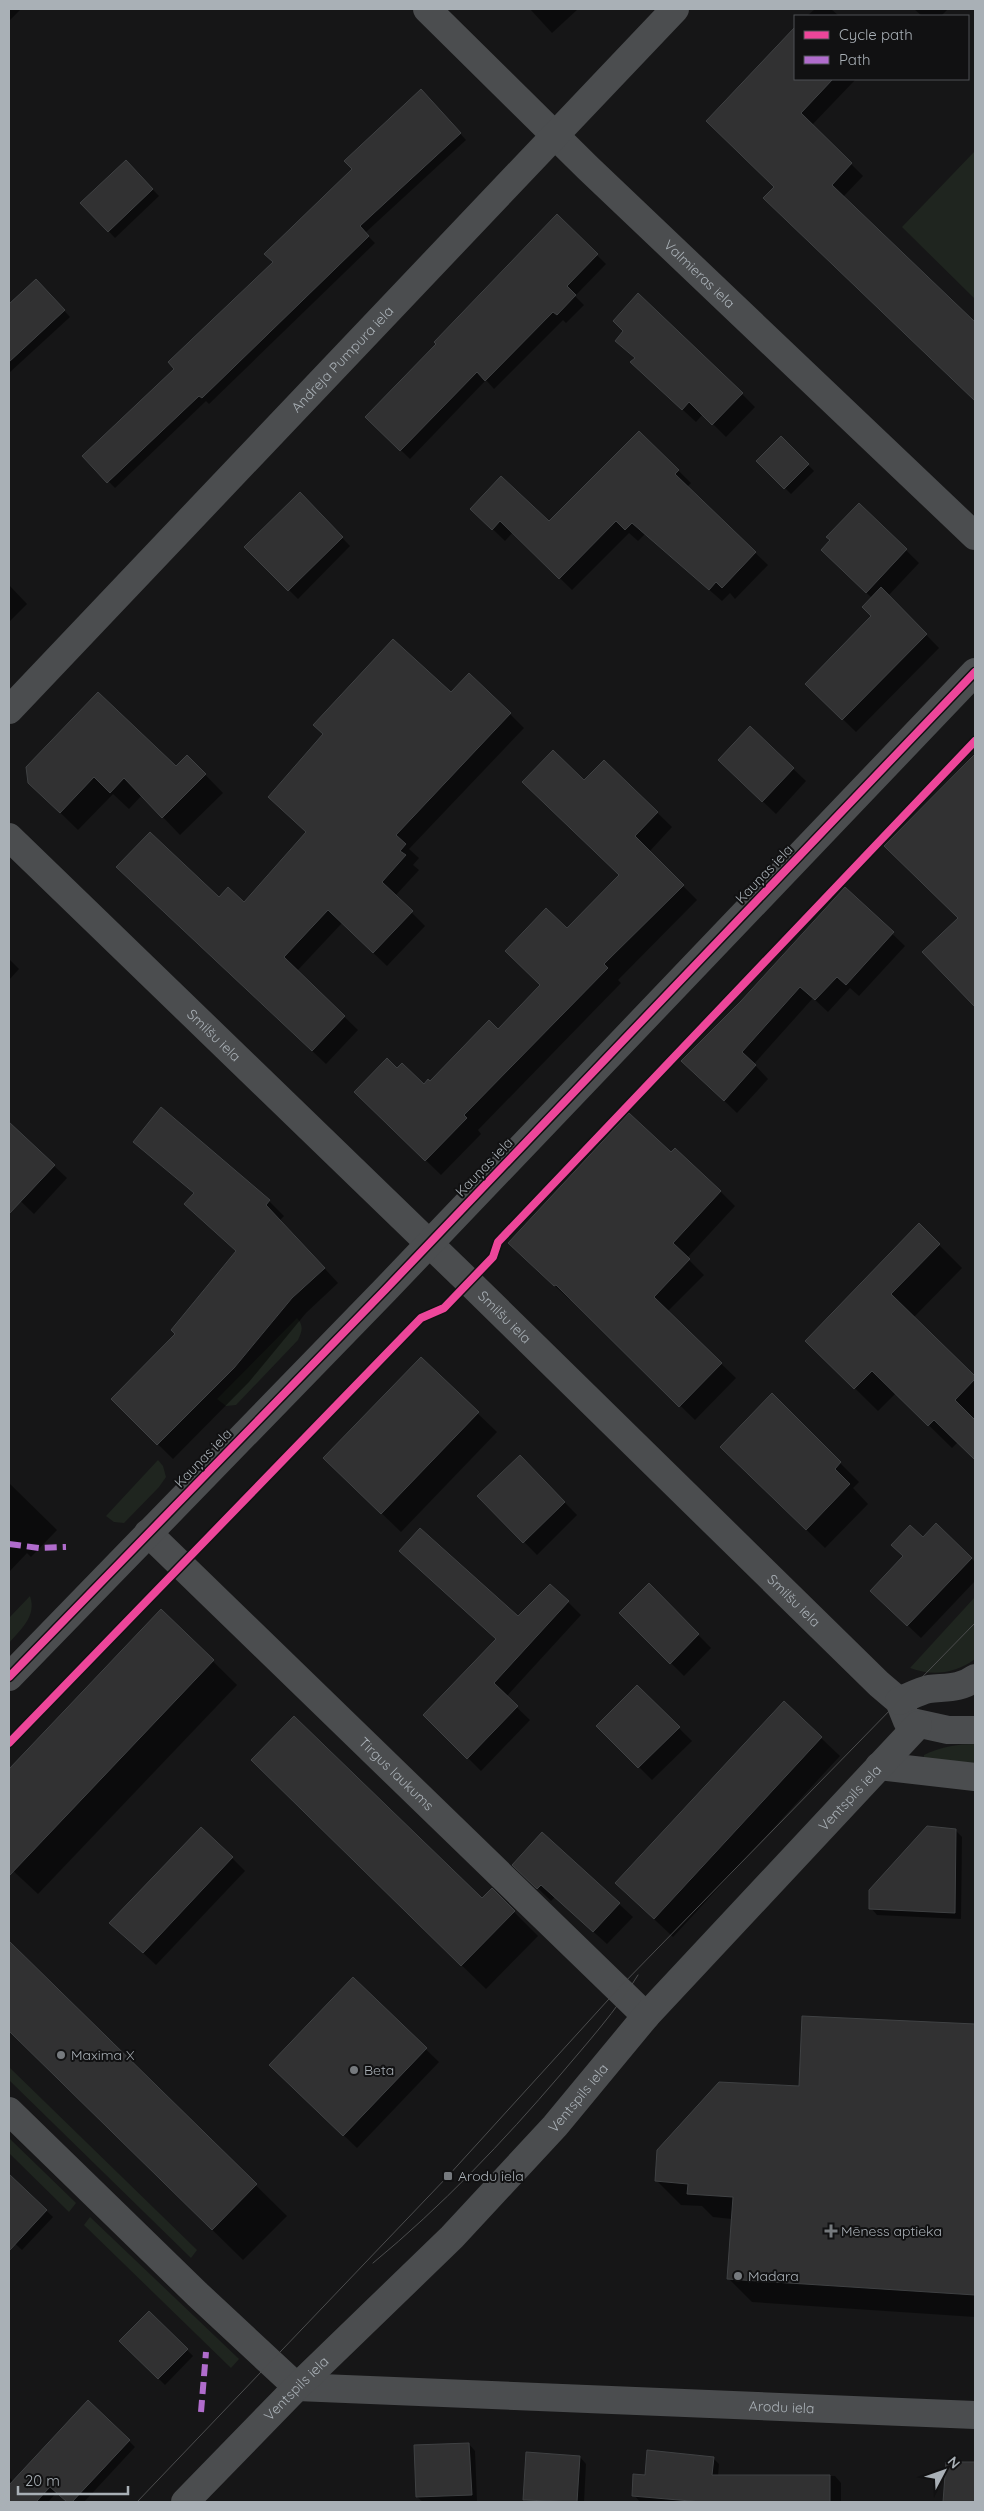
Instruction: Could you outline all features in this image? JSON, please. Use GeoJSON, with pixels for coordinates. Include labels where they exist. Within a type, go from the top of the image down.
{"type":"FeatureCollection","features":[{"type":"Feature","properties":{"kind":"street","name":"Valmieras iela"},"geometry":{"type":"LineString","coordinates":[[427,9],[555,135],[975,536]]}},
{"type":"Feature","properties":{"kind":"street","name":"Andreja Pumpura iela"},"geometry":{"type":"LineString","coordinates":[[9,710],[674,9]]}},
{"type":"Feature","properties":{"kind":"street","name":"Kauņas iela"},"geometry":{"type":"LineString","coordinates":[[9,1677],[429,1244],[975,672]]}},
{"type":"Feature","properties":{"kind":"street","name":"Smilšu iela"},"geometry":{"type":"LineString","coordinates":[[9,836],[879,1684],[899,1701]]}},
{"type":"Feature","properties":{"kind":"street","name":"Tirgus laukums"},"geometry":{"type":"LineString","coordinates":[[148,1533],[646,2016]]}},
{"type":"Feature","properties":{"kind":"street"},"geometry":{"type":"LineString","coordinates":[[975,1678],[967,1684],[949,1689],[928,1689],[899,1701],[907,1721],[918,1725],[948,1730],[975,1730]]}},
{"type":"Feature","properties":{"kind":"street","name":"Ventspils iela"},"geometry":{"type":"LineString","coordinates":[[185,2502],[297,2387],[452,2237],[555,2126],[646,2016],[918,1725]]}},
{"type":"Feature","properties":{"kind":"street"},"geometry":{"type":"LineString","coordinates":[[879,1766],[975,1778]]}},
{"type":"Feature","properties":{"kind":"street"},"geometry":{"type":"LineString","coordinates":[[9,2111],[197,2294],[297,2387]]}},
{"type":"Feature","properties":{"kind":"street","name":"Arodu iela"},"geometry":{"type":"LineString","coordinates":[[297,2387],[975,2415]]}},
{"type":"Feature","properties":{"kind":"shaded area"},"geometry":{"type":"Polygon","coordinates":[[[975,151],[975,299],[902,227],[975,151]]]}},
{"type":"Feature","properties":{"kind":"shaded area"},"geometry":{"type":"Polygon","coordinates":[[[297,1318],[302,1329],[298,1340],[236,1405],[226,1406],[217,1399],[297,1318]]]}},
{"type":"Feature","properties":{"kind":"shaded area"},"geometry":{"type":"Polygon","coordinates":[[[158,1460],[163,1466],[166,1477],[159,1487],[124,1523],[114,1522],[106,1516],[158,1460]]]}},
{"type":"Feature","properties":{"kind":"shaded area"},"geometry":{"type":"Polygon","coordinates":[[[30,1596],[32,1603],[30,1616],[9,1643],[9,1618],[30,1596]]]}},
{"type":"Feature","properties":{"kind":"shaded area"},"geometry":{"type":"Polygon","coordinates":[[[975,1597],[975,1659],[960,1668],[944,1672],[927,1672],[910,1668],[975,1597]]]}},
{"type":"Feature","properties":{"kind":"shaded area"},"geometry":{"type":"Polygon","coordinates":[[[975,1744],[975,1765],[924,1758],[924,1755],[943,1748],[975,1744]]]}},
{"type":"Feature","properties":{"kind":"shaded area"},"geometry":{"type":"Polygon","coordinates":[[[9,2067],[197,2250],[191,2258],[9,2080],[9,2067]]]}},
{"type":"Feature","properties":{"kind":"shaded area"},"geometry":{"type":"Polygon","coordinates":[[[9,2138],[76,2203],[69,2212],[9,2153],[9,2138]]]}},
{"type":"Feature","properties":{"kind":"shaded area"},"geometry":{"type":"Polygon","coordinates":[[[90,2217],[239,2359],[231,2368],[84,2225],[90,2217]]]}},
{"type":"Feature","properties":{"kind":"building"},"geometry":{"type":"Polygon","coordinates":[[[794,28],[794,80],[832,80],[801,113],[852,163],[832,185],[975,322],[975,401],[763,198],[774,187],[706,121],[794,28]]]}},
{"type":"Feature","properties":{"kind":"building"},"geometry":{"type":"Polygon","coordinates":[[[421,89],[461,133],[360,226],[369,236],[202,398],[199,396],[107,483],[82,456],[174,369],[168,362],[273,262],[264,254],[352,169],[344,161],[421,89]]]}},
{"type":"Feature","properties":{"kind":"building"},"geometry":{"type":"Polygon","coordinates":[[[126,160],[153,189],[108,232],[80,203],[126,160]]]}},
{"type":"Feature","properties":{"kind":"building"},"geometry":{"type":"Polygon","coordinates":[[[557,214],[598,254],[567,286],[576,295],[557,315],[553,312],[485,381],[477,372],[400,451],[365,417],[557,214]]]}},
{"type":"Feature","properties":{"kind":"building"},"geometry":{"type":"Polygon","coordinates":[[[36,279],[65,310],[9,362],[9,304],[36,279]]]}},
{"type":"Feature","properties":{"kind":"building"},"geometry":{"type":"Polygon","coordinates":[[[638,293],[743,393],[712,425],[689,402],[682,410],[630,362],[635,358],[615,341],[623,331],[613,321],[638,293]]]}},
{"type":"Feature","properties":{"kind":"building"},"geometry":{"type":"Polygon","coordinates":[[[639,431],[679,470],[675,474],[756,552],[722,588],[716,582],[709,590],[632,523],[625,530],[616,521],[559,579],[500,521],[492,530],[470,509],[501,476],[549,521],[639,431]]]}},
{"type":"Feature","properties":{"kind":"building"},"geometry":{"type":"Polygon","coordinates":[[[781,436],[809,464],[784,489],[756,461],[781,436]]]}},
{"type":"Feature","properties":{"kind":"building"},"geometry":{"type":"Polygon","coordinates":[[[300,492],[343,537],[288,591],[244,547],[300,492]]]}},
{"type":"Feature","properties":{"kind":"building"},"geometry":{"type":"Polygon","coordinates":[[[859,503],[907,549],[866,593],[821,550],[830,540],[826,537],[859,503]]]}},
{"type":"Feature","properties":{"kind":"building"},"geometry":{"type":"Polygon","coordinates":[[[881,587],[927,634],[842,720],[805,684],[871,616],[862,607],[881,587]]]}},
{"type":"Feature","properties":{"kind":"building"},"geometry":{"type":"Polygon","coordinates":[[[393,639],[451,692],[469,673],[511,713],[396,835],[406,844],[400,851],[406,855],[382,882],[413,911],[373,953],[328,910],[284,957],[345,1016],[312,1051],[116,867],[150,832],[219,897],[228,887],[244,902],[306,832],[268,797],[323,734],[313,725],[393,639]]]}},
{"type":"Feature","properties":{"kind":"building"},"geometry":{"type":"Polygon","coordinates":[[[98,692],[176,766],[187,755],[206,774],[162,818],[124,778],[110,793],[94,777],[60,813],[28,783],[26,767],[98,692]]]}},
{"type":"Feature","properties":{"kind":"building"},"geometry":{"type":"Polygon","coordinates":[[[750,726],[794,768],[762,802],[718,760],[750,726]]]}},
{"type":"Feature","properties":{"kind":"building"},"geometry":{"type":"Polygon","coordinates":[[[553,750],[584,780],[604,760],[658,812],[635,836],[684,885],[604,964],[608,968],[464,1115],[467,1118],[425,1161],[354,1092],[387,1058],[397,1068],[402,1063],[424,1084],[428,1079],[430,1081],[489,1020],[498,1029],[540,985],[505,951],[546,908],[567,928],[619,875],[522,782],[553,750]]]}},
{"type":"Feature","properties":{"kind":"building"},"geometry":{"type":"Polygon","coordinates":[[[975,754],[975,1007],[922,952],[958,918],[884,846],[975,754]]]}},
{"type":"Feature","properties":{"kind":"building"},"geometry":{"type":"Polygon","coordinates":[[[845,887],[894,932],[846,985],[837,977],[815,1000],[800,987],[742,1052],[756,1065],[724,1101],[681,1061],[741,1001],[845,887]]]}},
{"type":"Feature","properties":{"kind":"building"},"geometry":{"type":"Polygon","coordinates":[[[161,1107],[270,1200],[266,1205],[325,1268],[292,1298],[234,1368],[157,1445],[111,1399],[175,1334],[171,1330],[236,1251],[184,1204],[194,1193],[133,1142],[161,1107]]]}},
{"type":"Feature","properties":{"kind":"building"},"geometry":{"type":"Polygon","coordinates":[[[629,1113],[671,1152],[675,1148],[721,1191],[673,1243],[690,1259],[654,1297],[722,1363],[679,1407],[556,1285],[554,1286],[508,1243],[629,1113]]]}},
{"type":"Feature","properties":{"kind":"building"},"geometry":{"type":"Polygon","coordinates":[[[9,1122],[55,1165],[9,1214],[9,1122]]]}},
{"type":"Feature","properties":{"kind":"building"},"geometry":{"type":"Polygon","coordinates":[[[919,1223],[940,1244],[891,1294],[975,1376],[975,1379],[955,1400],[975,1420],[975,1460],[934,1420],[928,1426],[872,1371],[854,1389],[805,1341],[919,1223]]]}},
{"type":"Feature","properties":{"kind":"building"},"geometry":{"type":"Polygon","coordinates":[[[421,1357],[479,1412],[381,1514],[323,1458],[421,1357]]]}},
{"type":"Feature","properties":{"kind":"building"},"geometry":{"type":"Polygon","coordinates":[[[772,1393],[841,1462],[835,1469],[850,1484],[806,1530],[720,1447],[772,1393]]]}},
{"type":"Feature","properties":{"kind":"building"},"geometry":{"type":"Polygon","coordinates":[[[520,1455],[565,1502],[523,1543],[477,1496],[520,1455]]]}},
{"type":"Feature","properties":{"kind":"building"},"geometry":{"type":"Polygon","coordinates":[[[936,1523],[972,1558],[907,1626],[870,1591],[903,1556],[891,1545],[910,1525],[923,1537],[936,1523]]]}},
{"type":"Feature","properties":{"kind":"building"},"geometry":{"type":"Polygon","coordinates":[[[420,1528],[518,1616],[550,1584],[569,1601],[494,1683],[518,1706],[467,1759],[423,1715],[496,1639],[399,1551],[420,1528]]]}},
{"type":"Feature","properties":{"kind":"building"},"geometry":{"type":"Polygon","coordinates":[[[649,1583],[699,1634],[670,1664],[619,1613],[649,1583]]]}},
{"type":"Feature","properties":{"kind":"building"},"geometry":{"type":"Polygon","coordinates":[[[161,1609],[214,1660],[9,1876],[9,1769],[161,1609]]]}},
{"type":"Feature","properties":{"kind":"building"},"geometry":{"type":"Polygon","coordinates":[[[637,1685],[680,1727],[638,1768],[596,1726],[637,1685]]]}},
{"type":"Feature","properties":{"kind":"building"},"geometry":{"type":"Polygon","coordinates":[[[784,1701],[822,1737],[654,1919],[615,1883],[784,1701]]]}},
{"type":"Feature","properties":{"kind":"building"},"geometry":{"type":"Polygon","coordinates":[[[294,1716],[482,1898],[492,1888],[515,1911],[461,1966],[251,1760],[294,1716]]]}},
{"type":"Feature","properties":{"kind":"building"},"geometry":{"type":"Polygon","coordinates":[[[927,1826],[956,1829],[955,1913],[869,1909],[869,1890],[927,1826]]]}},
{"type":"Feature","properties":{"kind":"building"},"geometry":{"type":"Polygon","coordinates":[[[201,1827],[233,1857],[143,1953],[109,1923],[201,1827]]]}},
{"type":"Feature","properties":{"kind":"building"},"geometry":{"type":"Polygon","coordinates":[[[542,1832],[620,1903],[593,1932],[541,1885],[537,1889],[512,1865],[542,1832]]]}},
{"type":"Feature","properties":{"kind":"building"},"geometry":{"type":"Polygon","coordinates":[[[9,1941],[257,2184],[212,2230],[9,2031],[9,1941]]]}},
{"type":"Feature","properties":{"kind":"building"},"geometry":{"type":"Polygon","coordinates":[[[353,1977],[427,2048],[343,2136],[269,2065],[353,1977]]]}},
{"type":"Feature","properties":{"kind":"building"},"geometry":{"type":"Polygon","coordinates":[[[802,2016],[975,2024],[975,2295],[727,2279],[733,2197],[687,2194],[688,2184],[655,2181],[657,2150],[719,2082],[799,2086],[802,2016]]]}},
{"type":"Feature","properties":{"kind":"building"},"geometry":{"type":"Polygon","coordinates":[[[9,2174],[47,2210],[9,2251],[9,2174]]]}},
{"type":"Feature","properties":{"kind":"building"},"geometry":{"type":"Polygon","coordinates":[[[149,2311],[188,2349],[158,2379],[119,2341],[149,2311]]]}},
{"type":"Feature","properties":{"kind":"building"},"geometry":{"type":"Polygon","coordinates":[[[88,2400],[130,2440],[72,2502],[67,2502],[50,2487],[36,2502],[9,2502],[9,2485],[88,2400]]]}},
{"type":"Feature","properties":{"kind":"building"},"geometry":{"type":"Polygon","coordinates":[[[469,2443],[472,2495],[416,2497],[414,2445],[469,2443]]]}},
{"type":"Feature","properties":{"kind":"building"},"geometry":{"type":"Polygon","coordinates":[[[647,2450],[714,2457],[712,2475],[830,2475],[830,2502],[702,2502],[632,2496],[633,2474],[645,2475],[647,2450]]]}},
{"type":"Feature","properties":{"kind":"building"},"geometry":{"type":"Polygon","coordinates":[[[526,2452],[580,2456],[577,2502],[523,2500],[526,2452]]]}},
{"type":"Feature","properties":{"kind":"building"},"geometry":{"type":"Polygon","coordinates":[[[946,2462],[975,2462],[975,2502],[943,2502],[946,2462]]]}},
{"type":"Feature","properties":{"kind":"tram line"},"geometry":{"type":"LineString","coordinates":[[137,2502],[448,2176],[618,1989],[975,1623]]}},
{"type":"Feature","properties":{"kind":"tram line"},"geometry":{"type":"LineString","coordinates":[[373,2263],[448,2196],[517,2124],[601,2026],[638,1975]]}},
{"type":"Feature","properties":{"kind":"marked path"},"geometry":{"type":"LineString","coordinates":[[9,1544],[39,1548],[66,1547]]}},
{"type":"Feature","properties":{"kind":"marked path"},"geometry":{"type":"LineString","coordinates":[[201,2412],[206,2352]]}},
{"type":"Feature","properties":{"kind":"cycle path"},"geometry":{"type":"LineString","coordinates":[[9,1677],[385,1290],[975,672]]}},
{"type":"Feature","properties":{"kind":"cycle path"},"geometry":{"type":"LineString","coordinates":[[9,1743],[421,1318],[444,1308],[493,1257],[498,1242],[975,741]]}},
{"type":"Feature","properties":{"kind":"place","name":"Maxima X"},"geometry":{"type":"Point","coordinates":[61,2055]}},
{"type":"Feature","properties":{"kind":"place","name":"Beta"},"geometry":{"type":"Point","coordinates":[354,2070]}},
{"type":"Feature","properties":{"kind":"place","name":"Arodu iela"},"geometry":{"type":"Point","coordinates":[448,2176]}},
{"type":"Feature","properties":{"kind":"place","name":"Mēness aptieka"},"geometry":{"type":"Point","coordinates":[831,2231]}},
{"type":"Feature","properties":{"kind":"place","name":"Madara"},"geometry":{"type":"Point","coordinates":[738,2276]}}]}
